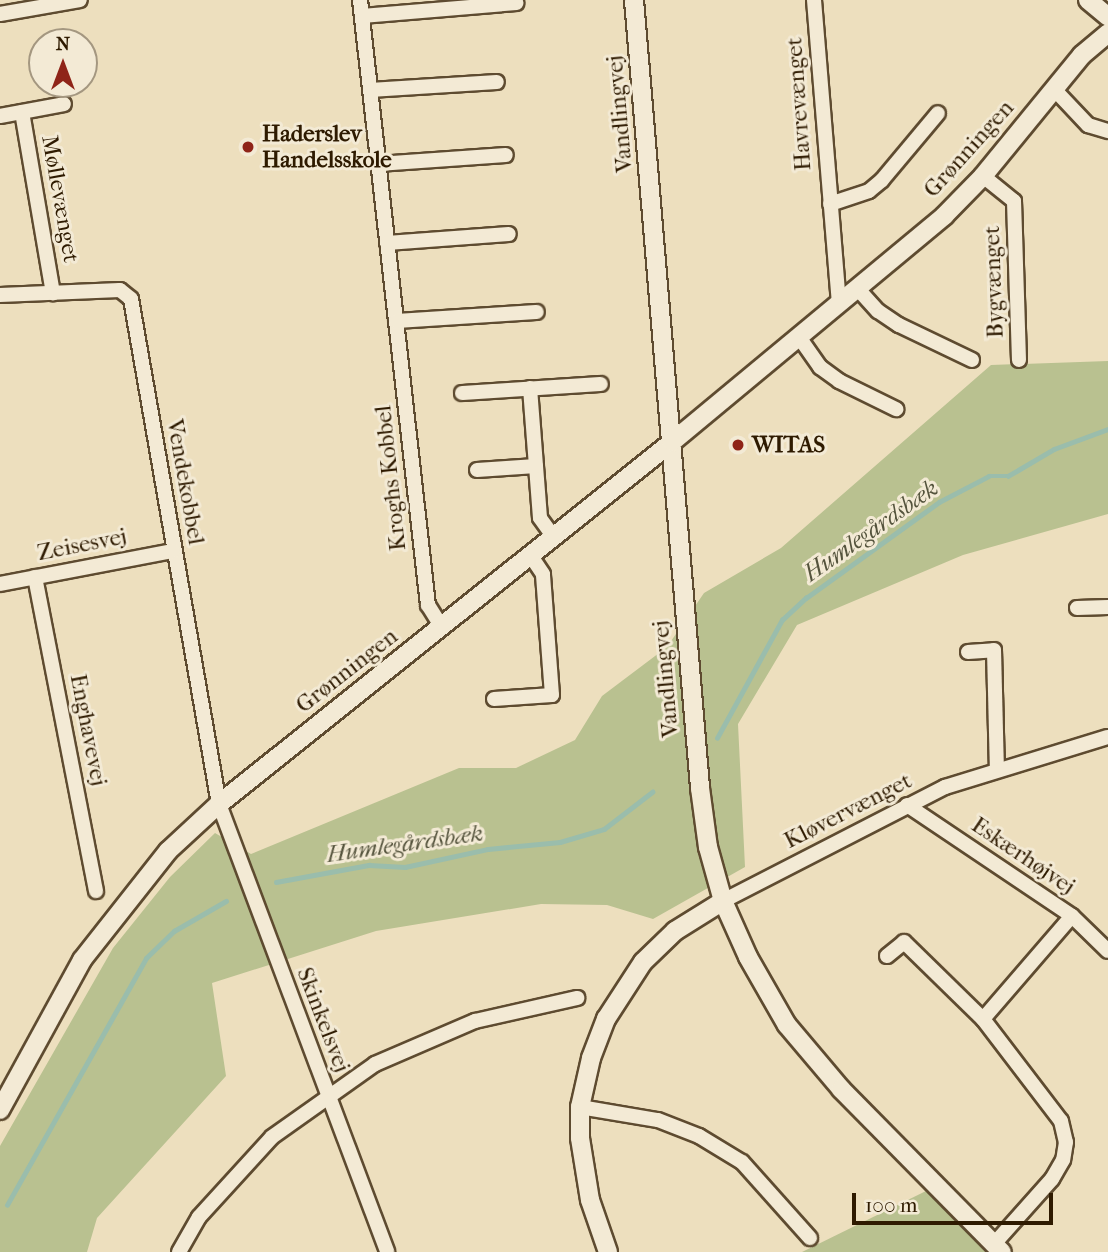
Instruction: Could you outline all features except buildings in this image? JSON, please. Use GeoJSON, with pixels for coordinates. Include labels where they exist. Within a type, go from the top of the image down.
{"type":"FeatureCollection","features":[{"type":"Feature","properties":{"kind":"street"},"geometry":{"type":"LineString","coordinates":[[2,9],[80,0]]}},
{"type":"Feature","properties":{"kind":"street","name":"Kroghs Kobbel"},"geometry":{"type":"LineString","coordinates":[[360,0],[428,605],[442,627]]}},
{"type":"Feature","properties":{"kind":"street","name":"Vandlingvej"},"geometry":{"type":"LineString","coordinates":[[634,0],[700,788],[708,847],[723,901],[748,957],[787,1025],[841,1089],[998,1248]]}},
{"type":"Feature","properties":{"kind":"street","name":"Havrevænget"},"geometry":{"type":"LineString","coordinates":[[814,0],[839,304]]}},
{"type":"Feature","properties":{"kind":"street"},"geometry":{"type":"LineString","coordinates":[[1088,0],[1108,17]]}},
{"type":"Feature","properties":{"kind":"street"},"geometry":{"type":"LineString","coordinates":[[362,16],[516,3]]}},
{"type":"Feature","properties":{"kind":"street","name":"Grønningen"},"geometry":{"type":"LineString","coordinates":[[0,1110],[106,926],[168,851],[219,804],[672,442],[944,215],[983,176],[1082,55],[1108,33]]}},
{"type":"Feature","properties":{"kind":"street"},"geometry":{"type":"LineString","coordinates":[[370,90],[497,82]]}},
{"type":"Feature","properties":{"kind":"street"},"geometry":{"type":"LineString","coordinates":[[1054,89],[1088,125],[1108,131]]}},
{"type":"Feature","properties":{"kind":"street","name":"Møllevænget"},"geometry":{"type":"LineString","coordinates":[[0,116],[64,104]]}},
{"type":"Feature","properties":{"kind":"street","name":"Møllevænget"},"geometry":{"type":"LineString","coordinates":[[22,112],[53,293]]}},
{"type":"Feature","properties":{"kind":"street"},"geometry":{"type":"LineString","coordinates":[[830,204],[869,191],[883,180],[938,113]]}},
{"type":"Feature","properties":{"kind":"street"},"geometry":{"type":"LineString","coordinates":[[378,164],[506,155]]}},
{"type":"Feature","properties":{"kind":"street","name":"Bygvænget"},"geometry":{"type":"LineString","coordinates":[[983,176],[1014,201],[1019,360]]}},
{"type":"Feature","properties":{"kind":"street"},"geometry":{"type":"LineString","coordinates":[[387,243],[509,234]]}},
{"type":"Feature","properties":{"kind":"street"},"geometry":{"type":"LineString","coordinates":[[857,288],[888,318],[972,360]]}},
{"type":"Feature","properties":{"kind":"street","name":"Vendekobbel"},"geometry":{"type":"LineString","coordinates":[[0,295],[120,290],[131,299],[219,804]]}},
{"type":"Feature","properties":{"kind":"street"},"geometry":{"type":"LineString","coordinates":[[396,321],[537,312]]}},
{"type":"Feature","properties":{"kind":"street"},"geometry":{"type":"LineString","coordinates":[[799,337],[820,367],[839,381],[896,409]]}},
{"type":"Feature","properties":{"kind":"street"},"geometry":{"type":"LineString","coordinates":[[462,393],[601,384]]}},
{"type":"Feature","properties":{"kind":"street"},"geometry":{"type":"LineString","coordinates":[[530,388],[540,518],[553,536]]}},
{"type":"Feature","properties":{"kind":"street"},"geometry":{"type":"LineString","coordinates":[[477,470],[536,466]]}},
{"type":"Feature","properties":{"kind":"street","name":"Zeisesvej"},"geometry":{"type":"LineString","coordinates":[[0,584],[173,551]]}},
{"type":"Feature","properties":{"kind":"street"},"geometry":{"type":"LineString","coordinates":[[494,699],[552,695],[543,574],[531,556]]}},
{"type":"Feature","properties":{"kind":"street","name":"Enghavevej"},"geometry":{"type":"LineString","coordinates":[[35,577],[96,891]]}},
{"type":"Feature","properties":{"kind":"street"},"geometry":{"type":"LineString","coordinates":[[1077,608],[1108,607]]}},
{"type":"Feature","properties":{"kind":"street"},"geometry":{"type":"LineString","coordinates":[[968,652],[994,650],[997,770]]}},
{"type":"Feature","properties":{"kind":"street","name":"Kløvervænget"},"geometry":{"type":"LineString","coordinates":[[723,901],[907,805],[997,770],[1108,737]]}},
{"type":"Feature","properties":{"kind":"street","name":"Skinkelsvej"},"geometry":{"type":"LineString","coordinates":[[219,804],[387,1252]]}},
{"type":"Feature","properties":{"kind":"street","name":"Eskærhøjvej"},"geometry":{"type":"LineString","coordinates":[[907,805],[1072,916],[1108,951]]}},
{"type":"Feature","properties":{"kind":"street"},"geometry":{"type":"LineString","coordinates":[[608,1252],[583,1164],[580,1107],[591,1058],[606,1019],[643,962],[675,931],[723,901]]}},
{"type":"Feature","properties":{"kind":"street"},"geometry":{"type":"LineString","coordinates":[[983,1019],[1072,916]]}},
{"type":"Feature","properties":{"kind":"street"},"geometry":{"type":"LineString","coordinates":[[887,956],[904,942],[983,1019],[1061,1121],[1066,1142],[1052,1179],[998,1248]]}},
{"type":"Feature","properties":{"kind":"street"},"geometry":{"type":"LineString","coordinates":[[179,1252],[199,1217],[234,1175],[272,1136],[375,1064],[421,1041],[475,1021],[577,998]]}},
{"type":"Feature","properties":{"kind":"street"},"geometry":{"type":"LineString","coordinates":[[580,1107],[657,1120],[699,1136],[742,1163],[810,1238]]}},
{"type":"Feature","properties":{"kind":"green space"},"geometry":{"type":"Polygon","coordinates":[[[1108,361],[1108,514],[963,555],[797,625],[738,724],[745,867],[653,919],[607,905],[541,904],[376,931],[212,983],[226,1076],[97,1218],[87,1252],[0,1252],[0,1146],[113,948],[170,877],[215,833],[251,854],[459,768],[516,768],[575,740],[602,696],[667,647],[704,593],[781,548],[991,365],[1108,361]]]}},
{"type":"Feature","properties":{"kind":"green space"},"geometry":{"type":"Polygon","coordinates":[[[926,1191],[986,1252],[802,1252],[926,1191]]]}},
{"type":"Feature","properties":{"kind":"waterway","name":"Humlegårdsbæk"},"geometry":{"type":"LineString","coordinates":[[717,738],[782,620],[806,598],[939,502],[989,476],[1008,476],[1054,449],[1108,429]]}},
{"type":"Feature","properties":{"kind":"waterway","name":"Humlegårdsbæk"},"geometry":{"type":"LineString","coordinates":[[276,882],[369,865],[405,867],[488,849],[560,842],[604,829],[652,792]]}},
{"type":"Feature","properties":{"kind":"waterway","name":"Humlegårdsbæk"},"geometry":{"type":"LineString","coordinates":[[7,1205],[146,958],[174,931],[226,901]]}},
{"type":"Feature","properties":{"kind":"place","name":"Haderslev Handelsskole"},"geometry":{"type":"Point","coordinates":[248,147]}},
{"type":"Feature","properties":{"kind":"place","name":"WITAS"},"geometry":{"type":"Point","coordinates":[738,445]}}]}
